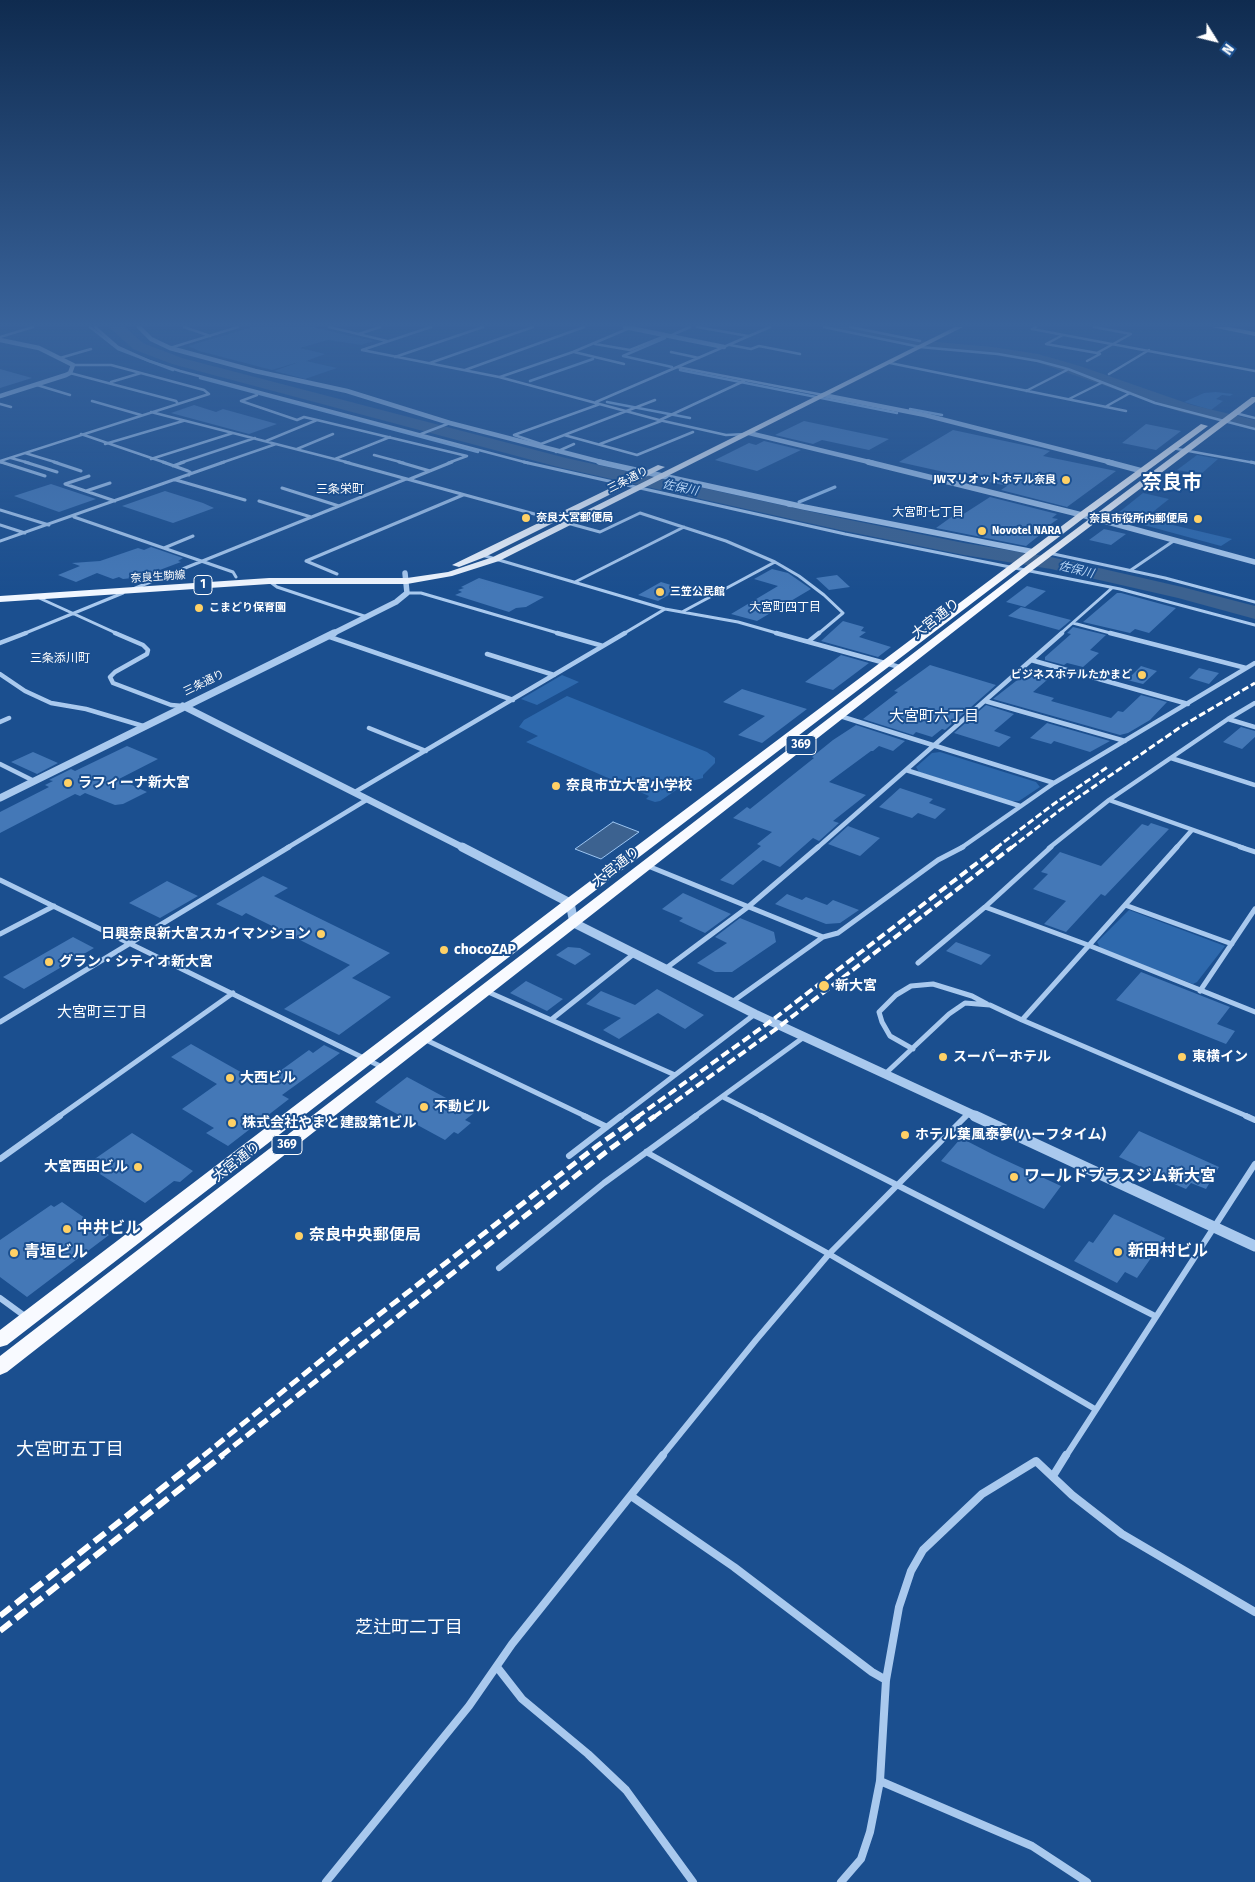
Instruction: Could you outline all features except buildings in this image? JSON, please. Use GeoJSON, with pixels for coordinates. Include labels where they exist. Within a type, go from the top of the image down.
{"type":"FeatureCollection","features":[{"type":"Feature","properties":{"kind":"highway","name":"大宮通り"},"geometry":{"type":"LineString","coordinates":[[0,1340],[570,903],[888,663],[1021,568],[1047,554],[1097,518],[1186,450],[1227,415]]}},
{"type":"Feature","properties":{"kind":"highway","name":"大宮通り"},"geometry":{"type":"LineString","coordinates":[[0,1366],[903,668],[1021,568],[1033,553],[1082,515],[1172,448],[1228,415]]}},
{"type":"Feature","properties":{"kind":"main road","name":"三条通り"},"geometry":{"type":"LineString","coordinates":[[682,456],[767,415]]}},
{"type":"Feature","properties":{"kind":"main road","name":"三条通り"},"geometry":{"type":"LineString","coordinates":[[406,577],[449,574],[496,559],[784,415]]}},
{"type":"Feature","properties":{"kind":"main road","name":"三条通り"},"geometry":{"type":"LineString","coordinates":[[406,577],[459,564],[482,555],[665,465]]}},
{"type":"Feature","properties":{"kind":"main road","name":"奈良生駒線"},"geometry":{"type":"LineString","coordinates":[[0,593],[294,573],[406,577]]}},
{"type":"Feature","properties":{"kind":"main road","name":"奈良生駒線"},"geometry":{"type":"LineString","coordinates":[[0,600],[269,581],[406,577]]}},
{"type":"Feature","properties":{"kind":"street"},"geometry":{"type":"LineString","coordinates":[[137,415],[141,416]]}},
{"type":"Feature","properties":{"kind":"street"},"geometry":{"type":"LineString","coordinates":[[0,461],[144,415]]}},
{"type":"Feature","properties":{"kind":"street"},"geometry":{"type":"LineString","coordinates":[[161,415],[335,459],[600,532],[640,513],[726,541],[775,562],[799,576],[843,612],[809,641]]}},
{"type":"Feature","properties":{"kind":"street"},"geometry":{"type":"LineString","coordinates":[[0,643],[467,456],[304,417],[297,420],[282,415]]}},
{"type":"Feature","properties":{"kind":"street"},"geometry":{"type":"LineString","coordinates":[[350,415],[534,465],[846,534],[1112,588],[1255,625]]}},
{"type":"Feature","properties":{"kind":"street"},"geometry":{"type":"LineString","coordinates":[[423,415],[556,452],[661,476],[1033,553]]}},
{"type":"Feature","properties":{"kind":"street"},"geometry":{"type":"LineString","coordinates":[[570,415],[514,435],[541,444],[618,415]]}},
{"type":"Feature","properties":{"kind":"street"},"geometry":{"type":"LineString","coordinates":[[642,415],[726,435],[749,433],[1097,518],[1255,562]]}},
{"type":"Feature","properties":{"kind":"street"},"geometry":{"type":"LineString","coordinates":[[600,445],[671,415]]}},
{"type":"Feature","properties":{"kind":"street"},"geometry":{"type":"LineString","coordinates":[[924,415],[1142,471]]}},
{"type":"Feature","properties":{"kind":"street"},"geometry":{"type":"LineString","coordinates":[[1209,415],[1255,429]]}},
{"type":"Feature","properties":{"kind":"street"},"geometry":{"type":"LineString","coordinates":[[1223,418],[1255,418]]}},
{"type":"Feature","properties":{"kind":"street"},"geometry":{"type":"LineString","coordinates":[[266,441],[317,420]]}},
{"type":"Feature","properties":{"kind":"street"},"geometry":{"type":"LineString","coordinates":[[105,444],[183,421]]}},
{"type":"Feature","properties":{"kind":"street"},"geometry":{"type":"LineString","coordinates":[[422,434],[449,423]]}},
{"type":"Feature","properties":{"kind":"street"},"geometry":{"type":"LineString","coordinates":[[564,435],[637,455],[693,432]]}},
{"type":"Feature","properties":{"kind":"street"},"geometry":{"type":"LineString","coordinates":[[151,459],[233,433]]}},
{"type":"Feature","properties":{"kind":"street"},"geometry":{"type":"LineString","coordinates":[[81,434],[105,444],[188,471],[189,475]]}},
{"type":"Feature","properties":{"kind":"street"},"geometry":{"type":"LineString","coordinates":[[297,449],[333,434]]}},
{"type":"Feature","properties":{"kind":"street"},"geometry":{"type":"LineString","coordinates":[[335,459],[390,437]]}},
{"type":"Feature","properties":{"kind":"street"},"geometry":{"type":"LineString","coordinates":[[172,466],[255,438]]}},
{"type":"Feature","properties":{"kind":"street"},"geometry":{"type":"LineString","coordinates":[[0,542],[277,444]]}},
{"type":"Feature","properties":{"kind":"street"},"geometry":{"type":"LineString","coordinates":[[556,452],[574,444]]}},
{"type":"Feature","properties":{"kind":"street"},"geometry":{"type":"LineString","coordinates":[[1172,448],[1255,463]]}},
{"type":"Feature","properties":{"kind":"street"},"geometry":{"type":"LineString","coordinates":[[24,453],[81,471]]}},
{"type":"Feature","properties":{"kind":"street"},"geometry":{"type":"LineString","coordinates":[[374,456],[430,471]]}},
{"type":"Feature","properties":{"kind":"street"},"geometry":{"type":"LineString","coordinates":[[10,457],[57,472]]}},
{"type":"Feature","properties":{"kind":"street"},"geometry":{"type":"LineString","coordinates":[[0,461],[44,476]]}},
{"type":"Feature","properties":{"kind":"street"},"geometry":{"type":"LineString","coordinates":[[89,476],[65,484],[116,501]]}},
{"type":"Feature","properties":{"kind":"street"},"geometry":{"type":"LineString","coordinates":[[176,480],[245,500]]}},
{"type":"Feature","properties":{"kind":"street"},"geometry":{"type":"LineString","coordinates":[[86,492],[110,483]]}},
{"type":"Feature","properties":{"kind":"street"},"geometry":{"type":"LineString","coordinates":[[282,488],[340,506]]}},
{"type":"Feature","properties":{"kind":"street"},"geometry":{"type":"LineString","coordinates":[[337,574],[306,561],[463,495]]}},
{"type":"Feature","properties":{"kind":"street"},"geometry":{"type":"LineString","coordinates":[[259,501],[311,517]]}},
{"type":"Feature","properties":{"kind":"street"},"geometry":{"type":"LineString","coordinates":[[0,510],[49,525]]}},
{"type":"Feature","properties":{"kind":"street"},"geometry":{"type":"LineString","coordinates":[[73,517],[233,572],[236,577]]}},
{"type":"Feature","properties":{"kind":"street"},"geometry":{"type":"LineString","coordinates":[[0,525],[25,533]]}},
{"type":"Feature","properties":{"kind":"street"},"geometry":{"type":"LineString","coordinates":[[574,582],[684,527]]}},
{"type":"Feature","properties":{"kind":"street"},"geometry":{"type":"LineString","coordinates":[[163,548],[192,536]]}},
{"type":"Feature","properties":{"kind":"street"},"geometry":{"type":"LineString","coordinates":[[1131,570],[1175,540]]}},
{"type":"Feature","properties":{"kind":"street"},"geometry":{"type":"LineString","coordinates":[[1047,554],[1131,570],[1255,602]]}},
{"type":"Feature","properties":{"kind":"street"},"geometry":{"type":"LineString","coordinates":[[482,555],[665,609],[738,622],[903,668]]}},
{"type":"Feature","properties":{"kind":"street"},"geometry":{"type":"LineString","coordinates":[[681,612],[775,562]]}},
{"type":"Feature","properties":{"kind":"street"},"geometry":{"type":"LineString","coordinates":[[406,577],[407,593],[421,594],[603,646]]}},
{"type":"Feature","properties":{"kind":"street"},"geometry":{"type":"LineString","coordinates":[[269,581],[277,587],[366,617]]}},
{"type":"Feature","properties":{"kind":"street"},"geometry":{"type":"LineString","coordinates":[[665,969],[748,907],[1112,588]]}},
{"type":"Feature","properties":{"kind":"street","name":"三条通り"},"geometry":{"type":"LineString","coordinates":[[0,798],[182,706],[396,602],[407,593]]}},
{"type":"Feature","properties":{"kind":"street"},"geometry":{"type":"LineString","coordinates":[[37,597],[143,645],[148,650],[140,659],[115,672],[110,677],[113,683],[171,705],[192,709],[355,792],[570,903],[574,923],[755,1014],[1255,1246]]}},
{"type":"Feature","properties":{"kind":"street"},"geometry":{"type":"LineString","coordinates":[[355,792],[665,609]]}},
{"type":"Feature","properties":{"kind":"street"},"geometry":{"type":"LineString","coordinates":[[1073,623],[1246,668]]}},
{"type":"Feature","properties":{"kind":"street"},"geometry":{"type":"LineString","coordinates":[[326,636],[513,700]]}},
{"type":"Feature","properties":{"kind":"street"},"geometry":{"type":"LineString","coordinates":[[488,654],[554,675]]}},
{"type":"Feature","properties":{"kind":"street"},"geometry":{"type":"LineString","coordinates":[[1031,660],[1188,704]]}},
{"type":"Feature","properties":{"kind":"street"},"geometry":{"type":"LineString","coordinates":[[732,1002],[823,938],[838,932],[938,860],[970,843],[1054,783],[1255,663]]}},
{"type":"Feature","properties":{"kind":"street"},"geometry":{"type":"LineString","coordinates":[[0,674],[25,690],[51,702],[143,726]]}},
{"type":"Feature","properties":{"kind":"street"},"geometry":{"type":"LineString","coordinates":[[985,700],[1125,741]]}},
{"type":"Feature","properties":{"kind":"street"},"geometry":{"type":"LineString","coordinates":[[918,963],[985,907],[1044,852],[1109,800],[1228,718],[1255,703]]}},
{"type":"Feature","properties":{"kind":"street"},"geometry":{"type":"LineString","coordinates":[[839,716],[1054,783]]}},
{"type":"Feature","properties":{"kind":"street"},"geometry":{"type":"LineString","coordinates":[[0,722],[8,718]]}},
{"type":"Feature","properties":{"kind":"street"},"geometry":{"type":"LineString","coordinates":[[1228,718],[1255,727]]}},
{"type":"Feature","properties":{"kind":"street"},"geometry":{"type":"LineString","coordinates":[[369,728],[426,750]]}},
{"type":"Feature","properties":{"kind":"street"},"geometry":{"type":"LineString","coordinates":[[1171,758],[1255,785]]}},
{"type":"Feature","properties":{"kind":"street"},"geometry":{"type":"LineString","coordinates":[[0,764],[34,781]]}},
{"type":"Feature","properties":{"kind":"street"},"geometry":{"type":"LineString","coordinates":[[906,770],[1020,806]]}},
{"type":"Feature","properties":{"kind":"street"},"geometry":{"type":"LineString","coordinates":[[0,1022],[368,799]]}},
{"type":"Feature","properties":{"kind":"street"},"geometry":{"type":"LineString","coordinates":[[1109,800],[1255,852]]}},
{"type":"Feature","properties":{"kind":"street"},"geometry":{"type":"LineString","coordinates":[[1022,1020],[1192,830]]}},
{"type":"Feature","properties":{"kind":"street"},"geometry":{"type":"LineString","coordinates":[[647,866],[823,938]]}},
{"type":"Feature","properties":{"kind":"street"},"geometry":{"type":"LineString","coordinates":[[0,880],[233,993],[384,1069]]}},
{"type":"Feature","properties":{"kind":"street"},"geometry":{"type":"LineString","coordinates":[[1125,905],[1232,944]]}},
{"type":"Feature","properties":{"kind":"street"},"geometry":{"type":"LineString","coordinates":[[0,934],[54,906]]}},
{"type":"Feature","properties":{"kind":"street"},"geometry":{"type":"LineString","coordinates":[[985,907],[1088,945],[1255,1012]]}},
{"type":"Feature","properties":{"kind":"street"},"geometry":{"type":"LineString","coordinates":[[1200,991],[1255,909]]}},
{"type":"Feature","properties":{"kind":"street"},"geometry":{"type":"LineString","coordinates":[[552,1019],[636,953]]}},
{"type":"Feature","properties":{"kind":"street"},"geometry":{"type":"LineString","coordinates":[[913,1049],[890,1036],[879,1012],[896,995],[911,986],[932,984],[972,996],[1022,1020],[1255,1120]]}},
{"type":"Feature","properties":{"kind":"street"},"geometry":{"type":"LineString","coordinates":[[486,991],[675,1074]]}},
{"type":"Feature","properties":{"kind":"street"},"geometry":{"type":"LineString","coordinates":[[0,1159],[233,993]]}},
{"type":"Feature","properties":{"kind":"street"},"geometry":{"type":"LineString","coordinates":[[885,1074],[949,1014],[965,1003],[990,1005]]}},
{"type":"Feature","properties":{"kind":"street"},"geometry":{"type":"LineString","coordinates":[[569,1156],[755,1014]]}},
{"type":"Feature","properties":{"kind":"street"},"geometry":{"type":"LineString","coordinates":[[499,1268],[604,1183],[804,1037]]}},
{"type":"Feature","properties":{"kind":"street"},"geometry":{"type":"LineString","coordinates":[[424,1038],[607,1127]]}},
{"type":"Feature","properties":{"kind":"street"},"geometry":{"type":"LineString","coordinates":[[723,1097],[1155,1316]]}},
{"type":"Feature","properties":{"kind":"street"},"geometry":{"type":"LineString","coordinates":[[326,1882],[469,1706],[496,1667],[580,1558],[743,1355],[829,1254],[968,1114]]}},
{"type":"Feature","properties":{"kind":"street"},"geometry":{"type":"LineString","coordinates":[[646,1152],[829,1254],[1095,1409]]}},
{"type":"Feature","properties":{"kind":"street"},"geometry":{"type":"LineString","coordinates":[[1053,1476],[1255,1164]]}},
{"type":"Feature","properties":{"kind":"street"},"geometry":{"type":"LineString","coordinates":[[0,1298],[28,1319]]}},
{"type":"Feature","properties":{"kind":"street"},"geometry":{"type":"LineString","coordinates":[[841,1882],[861,1859],[870,1832],[880,1781],[886,1680],[899,1607],[911,1571],[923,1550],[982,1494],[1036,1461],[1072,1495],[1122,1534],[1254,1610]]}},
{"type":"Feature","properties":{"kind":"street"},"geometry":{"type":"LineString","coordinates":[[631,1496],[734,1568],[872,1672],[886,1680]]}},
{"type":"Feature","properties":{"kind":"street"},"geometry":{"type":"LineString","coordinates":[[496,1667],[522,1700],[588,1754],[626,1790],[693,1882]]}},
{"type":"Feature","properties":{"kind":"street"},"geometry":{"type":"LineString","coordinates":[[880,1781],[1032,1846],[1088,1882]]}},
{"type":"Feature","properties":{"kind":"shaded area"},"geometry":{"type":"Polygon","coordinates":[[[1197,455],[1218,459],[1201,474],[1177,470],[1197,455]]]}},
{"type":"Feature","properties":{"kind":"shaded area"},"geometry":{"type":"Polygon","coordinates":[[[1143,493],[1169,499],[1149,515],[1156,521],[1232,539],[1221,546],[1129,521],[1118,513],[1143,493]]]}},
{"type":"Feature","properties":{"kind":"shaded area"},"geometry":{"type":"Polygon","coordinates":[[[562,675],[579,682],[537,705],[521,699],[562,675]]]}},
{"type":"Feature","properties":{"kind":"shaded area"},"geometry":{"type":"Polygon","coordinates":[[[567,696],[707,752],[715,758],[715,763],[703,775],[703,778],[688,782],[660,801],[655,802],[646,799],[649,796],[526,742],[538,736],[519,727],[524,720],[567,696]]]}},
{"type":"Feature","properties":{"kind":"shaded area"},"geometry":{"type":"Polygon","coordinates":[[[940,752],[1036,782],[1040,787],[1019,801],[1011,801],[919,772],[916,767],[932,753],[940,752]]]}},
{"type":"Feature","properties":{"kind":"shaded area"},"geometry":{"type":"Polygon","coordinates":[[[613,822],[639,832],[601,859],[575,849],[613,822]]]}},
{"type":"Feature","properties":{"kind":"shaded area"},"geometry":{"type":"Polygon","coordinates":[[[1129,910],[1225,946],[1197,982],[1193,984],[1101,949],[1097,942],[1129,910]]]}},
{"type":"Feature","properties":{"kind":"waterway"},"geometry":{"type":"LineString","coordinates":[[338,415],[478,452]]}},
{"type":"Feature","properties":{"kind":"waterway","name":"佐保川"},"geometry":{"type":"LineString","coordinates":[[381,415],[564,463],[840,524],[964,549],[1051,563],[1182,593],[1255,613]]}},
{"type":"Feature","properties":{"kind":"waterway"},"geometry":{"type":"LineString","coordinates":[[674,415],[690,418]]}},
{"type":"Feature","properties":{"kind":"waterway"},"geometry":{"type":"LineString","coordinates":[[1212,415],[1255,425]]}},
{"type":"Feature","properties":{"kind":"waterway"},"geometry":{"type":"LineString","coordinates":[[799,502],[835,487]]}},
{"type":"Feature","properties":{"kind":"waterway","name":"佐保川"},"geometry":{"type":"LineString","coordinates":[[782,511],[791,506]]}},
{"type":"Feature","properties":{"kind":"railway"},"geometry":{"type":"LineString","coordinates":[[1011,848],[1060,810],[1182,726],[1255,683]]}},
{"type":"Feature","properties":{"kind":"railway"},"geometry":{"type":"LineString","coordinates":[[996,848],[1051,806],[1109,766]]}},
{"type":"Feature","properties":{"kind":"railway"},"geometry":{"type":"LineString","coordinates":[[637,1117],[771,1021],[998,847]]}},
{"type":"Feature","properties":{"kind":"railway"},"geometry":{"type":"LineString","coordinates":[[654,1117],[780,1026],[1012,847]]}},
{"type":"Feature","properties":{"kind":"railway"},"geometry":{"type":"LineString","coordinates":[[203,1456],[350,1337],[597,1146],[639,1116]]}},
{"type":"Feature","properties":{"kind":"railway"},"geometry":{"type":"LineString","coordinates":[[221,1456],[606,1152],[655,1116]]}},
{"type":"Feature","properties":{"kind":"railway"},"geometry":{"type":"LineString","coordinates":[[0,1616],[204,1455]]}},
{"type":"Feature","properties":{"kind":"railway"},"geometry":{"type":"LineString","coordinates":[[0,1631],[223,1455]]}},
{"type":"Feature","properties":{"kind":"place","name":"JWマリオットホテル奈良"},"geometry":{"type":"Point","coordinates":[1066,480]}},
{"type":"Feature","properties":{"kind":"place","name":"奈良大宮郵便局"},"geometry":{"type":"Point","coordinates":[526,518]}},
{"type":"Feature","properties":{"kind":"place","name":"奈良市役所内郵便局"},"geometry":{"type":"Point","coordinates":[1198,519]}},
{"type":"Feature","properties":{"kind":"place","name":"Novotel NARA"},"geometry":{"type":"Point","coordinates":[982,531]}},
{"type":"Feature","properties":{"kind":"place","name":"三笠公民館"},"geometry":{"type":"Point","coordinates":[660,592]}},
{"type":"Feature","properties":{"kind":"place","name":"こまどり保育園"},"geometry":{"type":"Point","coordinates":[199,608]}},
{"type":"Feature","properties":{"kind":"place","name":"ビジネスホテルたかまど"},"geometry":{"type":"Point","coordinates":[1142,675]}},
{"type":"Feature","properties":{"kind":"place","name":"ラフィーナ新大宮"},"geometry":{"type":"Point","coordinates":[68,783]}},
{"type":"Feature","properties":{"kind":"place","name":"奈良市立大宮小学校"},"geometry":{"type":"Point","coordinates":[556,786]}},
{"type":"Feature","properties":{"kind":"place","name":"日興奈良新大宮スカイマンション"},"geometry":{"type":"Point","coordinates":[321,934]}},
{"type":"Feature","properties":{"kind":"place","name":"chocoZAP"},"geometry":{"type":"Point","coordinates":[444,950]}},
{"type":"Feature","properties":{"kind":"place","name":"グラン・シティオ新大宮"},"geometry":{"type":"Point","coordinates":[49,962]}},
{"type":"Feature","properties":{"kind":"place","name":"新大宮"},"geometry":{"type":"Point","coordinates":[824,986]}},
{"type":"Feature","properties":{"kind":"place","name":"スーパーホテル"},"geometry":{"type":"Point","coordinates":[943,1057]}},
{"type":"Feature","properties":{"kind":"place","name":"東横イン"},"geometry":{"type":"Point","coordinates":[1182,1057]}},
{"type":"Feature","properties":{"kind":"place","name":"大西ビル"},"geometry":{"type":"Point","coordinates":[230,1078]}},
{"type":"Feature","properties":{"kind":"place","name":"不動ビル"},"geometry":{"type":"Point","coordinates":[424,1107]}},
{"type":"Feature","properties":{"kind":"place","name":"株式会社やまと建設第1ビル"},"geometry":{"type":"Point","coordinates":[232,1123]}},
{"type":"Feature","properties":{"kind":"place","name":"ホテル葉風泰夢(ハーフタイム)"},"geometry":{"type":"Point","coordinates":[905,1135]}},
{"type":"Feature","properties":{"kind":"place","name":"大宮西田ビル"},"geometry":{"type":"Point","coordinates":[138,1167]}},
{"type":"Feature","properties":{"kind":"place","name":"ワールドプラスジム新大宮"},"geometry":{"type":"Point","coordinates":[1014,1177]}},
{"type":"Feature","properties":{"kind":"place","name":"中井ビル"},"geometry":{"type":"Point","coordinates":[67,1229]}},
{"type":"Feature","properties":{"kind":"place","name":"奈良中央郵便局"},"geometry":{"type":"Point","coordinates":[299,1236]}},
{"type":"Feature","properties":{"kind":"place","name":"新田村ビル"},"geometry":{"type":"Point","coordinates":[1118,1252]}},
{"type":"Feature","properties":{"kind":"place","name":"青垣ビル"},"geometry":{"type":"Point","coordinates":[14,1253]}},
{"type":"Feature","properties":{"kind":"district","name":"奈良市"},"geometry":{"type":"Point","coordinates":[1172,483]}},
{"type":"Feature","properties":{"kind":"district","name":"三条栄町"},"geometry":{"type":"Point","coordinates":[340,490]}},
{"type":"Feature","properties":{"kind":"district","name":"大宮町七丁目"},"geometry":{"type":"Point","coordinates":[928,513]}},
{"type":"Feature","properties":{"kind":"district","name":"大宮町四丁目"},"geometry":{"type":"Point","coordinates":[785,608]}},
{"type":"Feature","properties":{"kind":"district","name":"三条添川町"},"geometry":{"type":"Point","coordinates":[60,659]}},
{"type":"Feature","properties":{"kind":"district","name":"大宮町六丁目"},"geometry":{"type":"Point","coordinates":[934,717]}},
{"type":"Feature","properties":{"kind":"district","name":"大宮町三丁目"},"geometry":{"type":"Point","coordinates":[102,1013]}},
{"type":"Feature","properties":{"kind":"district","name":"大宮町五丁目"},"geometry":{"type":"Point","coordinates":[70,1450]}},
{"type":"Feature","properties":{"kind":"district","name":"芝辻町二丁目"},"geometry":{"type":"Point","coordinates":[409,1628]}}]}
